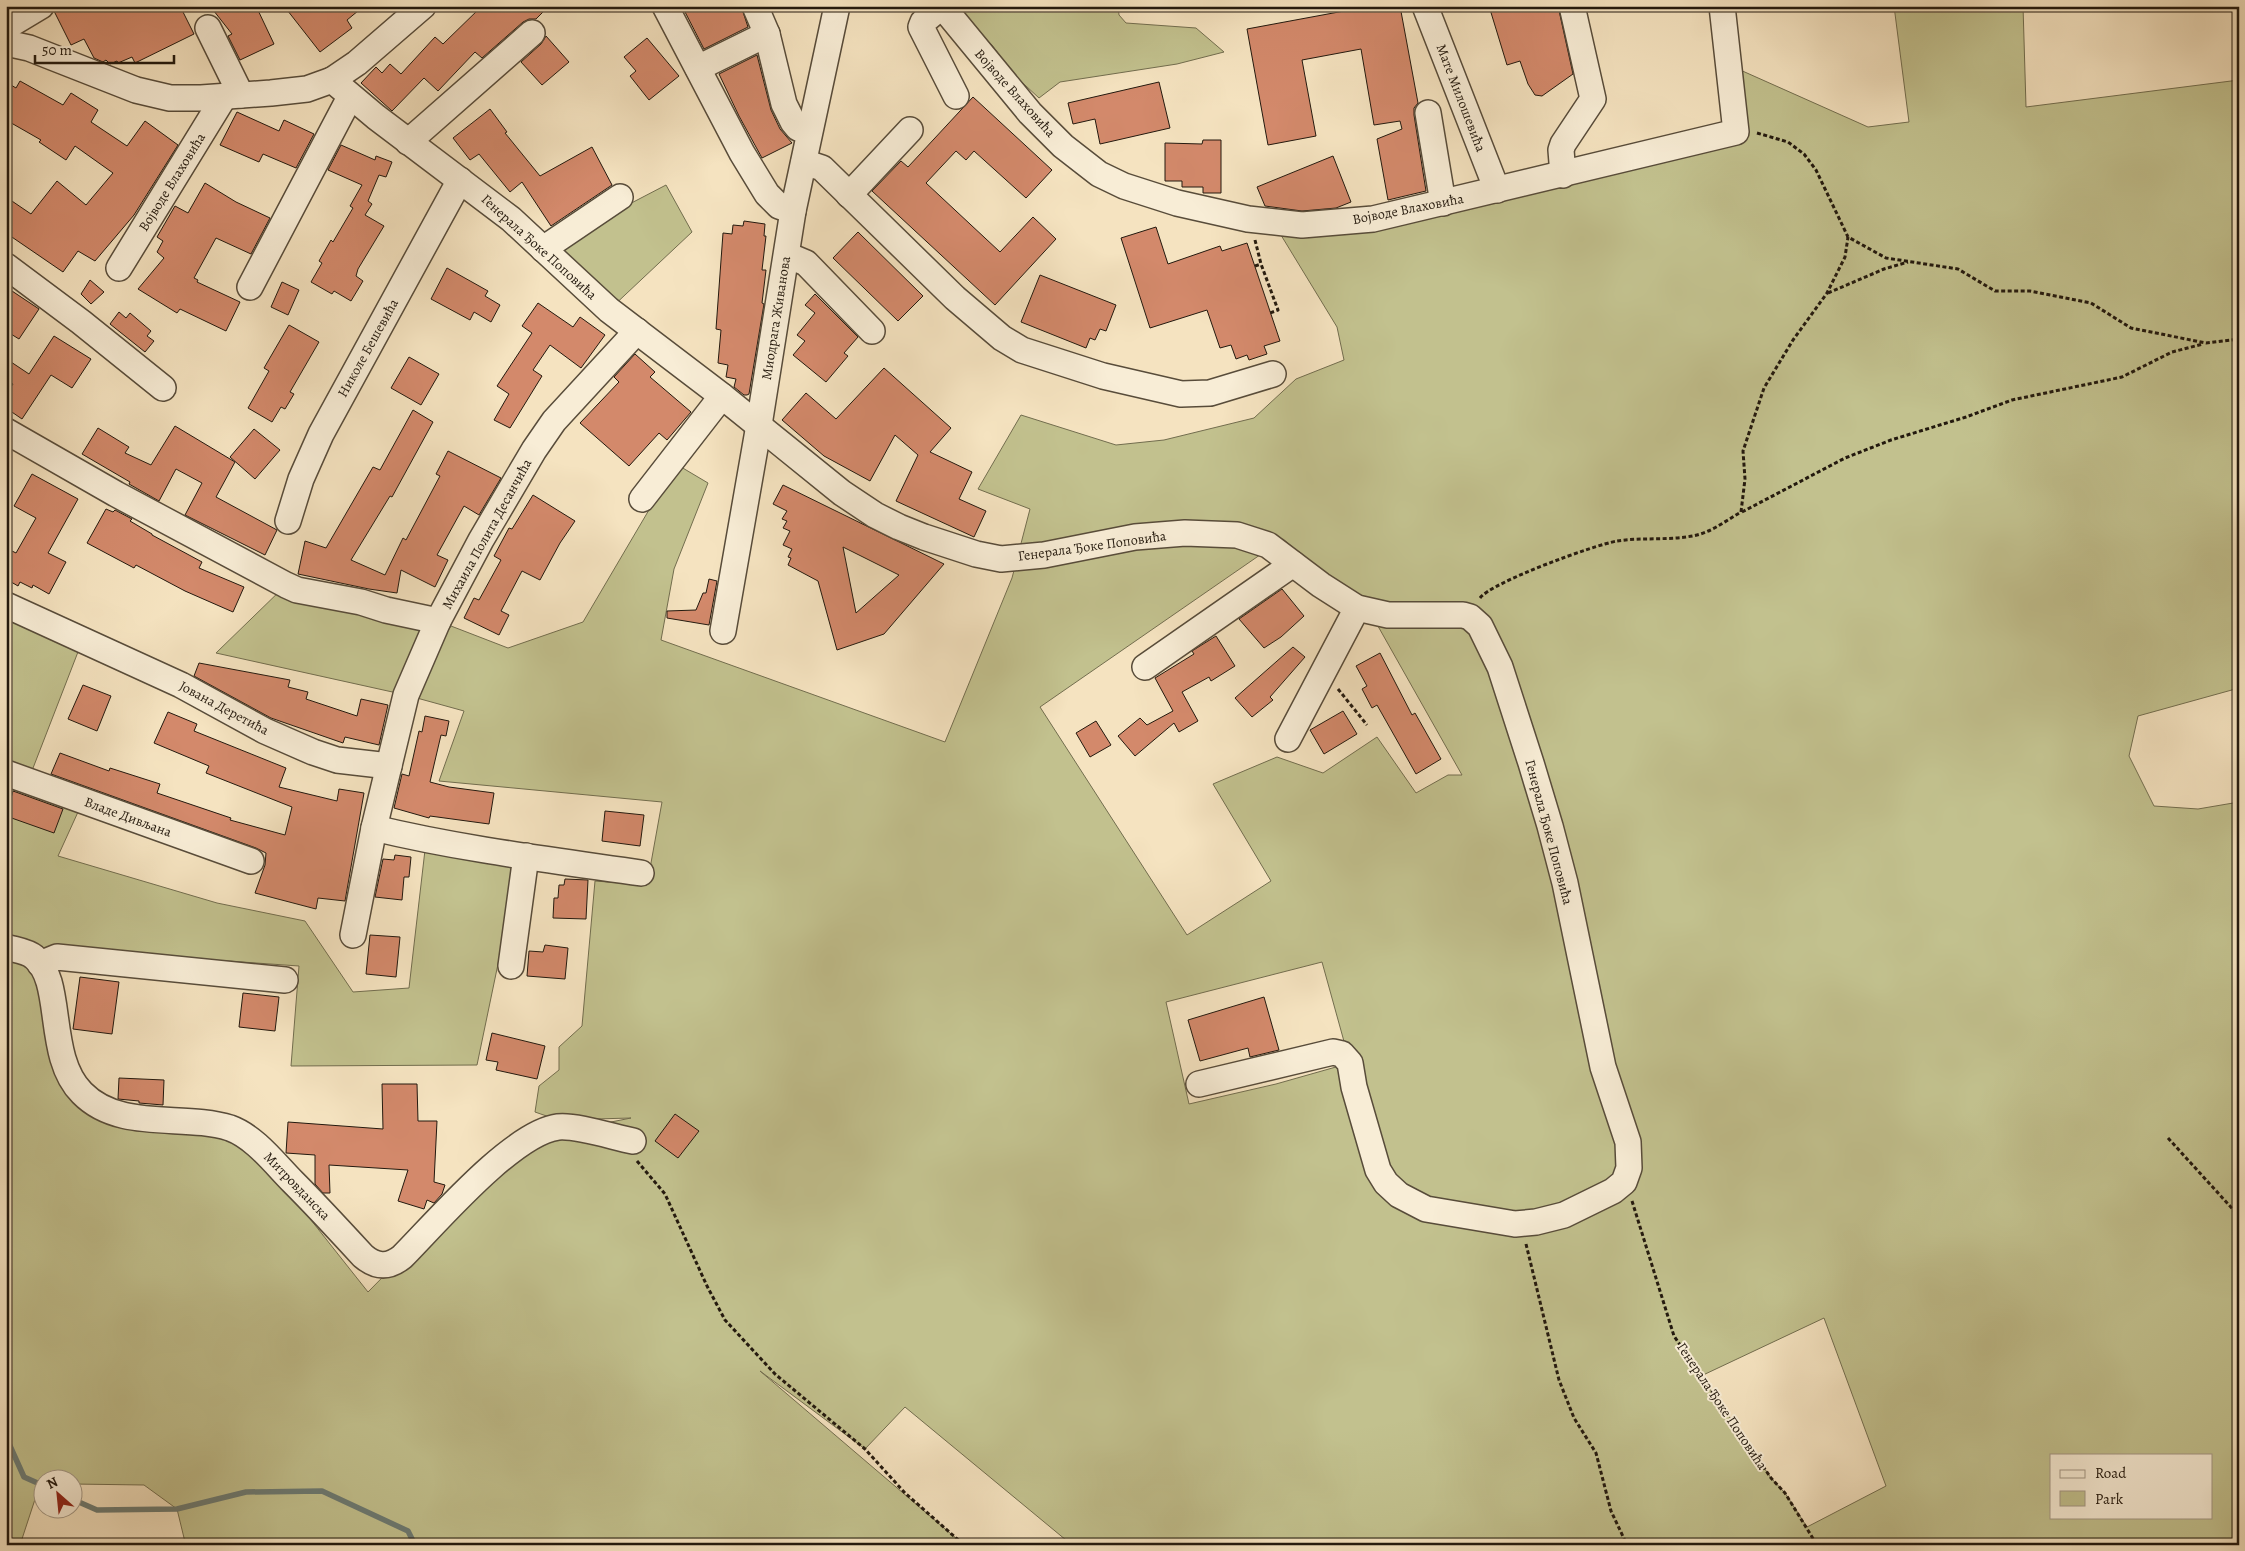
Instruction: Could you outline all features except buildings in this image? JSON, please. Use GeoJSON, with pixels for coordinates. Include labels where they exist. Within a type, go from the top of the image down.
{"type":"FeatureCollection","features":[{"type":"Feature","properties":{"kind":"street"},"geometry":{"type":"LineString","coordinates":[[6,27],[41,6]]}},
{"type":"Feature","properties":{"kind":"street"},"geometry":{"type":"LineString","coordinates":[[250,287],[341,88],[357,62],[423,6]]}},
{"type":"Feature","properties":{"kind":"street"},"geometry":{"type":"LineString","coordinates":[[665,6],[742,153],[766,194],[779,206],[793,211]]}},
{"type":"Feature","properties":{"kind":"street"},"geometry":{"type":"LineString","coordinates":[[755,6],[767,34],[779,90],[784,104],[798,128],[809,132]]}},
{"type":"Feature","properties":{"kind":"street","name":"Миодрага Живанова"},"geometry":{"type":"LineString","coordinates":[[723,631],[759,426],[793,211],[837,6]]}},
{"type":"Feature","properties":{"kind":"street"},"geometry":{"type":"LineString","coordinates":[[942,6],[923,22],[921,27],[956,96]]}},
{"type":"Feature","properties":{"kind":"street","name":"Војводе Влаховића"},"geometry":{"type":"LineString","coordinates":[[942,6],[1015,97],[1046,130],[1082,162],[1099,174],[1124,186],[1203,210],[1273,222],[1302,225],[1373,219],[1736,132]]}},
{"type":"Feature","properties":{"kind":"street","name":"Мате Милошевића"},"geometry":{"type":"LineString","coordinates":[[1425,6],[1497,190]]}},
{"type":"Feature","properties":{"kind":"street"},"geometry":{"type":"LineString","coordinates":[[1563,175],[1561,150],[1563,144],[1590,105],[1594,95],[1572,6]]}},
{"type":"Feature","properties":{"kind":"street"},"geometry":{"type":"LineString","coordinates":[[1722,6],[1736,132]]}},
{"type":"Feature","properties":{"kind":"street"},"geometry":{"type":"LineString","coordinates":[[208,28],[232,96]]}},
{"type":"Feature","properties":{"kind":"street"},"geometry":{"type":"LineString","coordinates":[[408,142],[532,33]]}},
{"type":"Feature","properties":{"kind":"street"},"geometry":{"type":"LineString","coordinates":[[698,68],[767,34]]}},
{"type":"Feature","properties":{"kind":"street"},"geometry":{"type":"LineString","coordinates":[[6,43],[29,48],[136,90],[183,99],[341,88]]}},
{"type":"Feature","properties":{"kind":"street","name":"Генерала Ђоке Поповића"},"geometry":{"type":"LineString","coordinates":[[341,88],[408,142],[511,218],[609,310],[722,396],[842,492],[875,514],[924,537],[976,554],[1001,558],[1022,558],[1135,537],[1185,533],[1237,535],[1268,545],[1331,593],[1357,608],[1388,615],[1453,614],[1470,616],[1480,626],[1500,667],[1532,763],[1565,883],[1603,1067],[1628,1142],[1629,1168]]}},
{"type":"Feature","properties":{"kind":"street","name":"Војводе Влаховића"},"geometry":{"type":"LineString","coordinates":[[119,268],[232,96]]}},
{"type":"Feature","properties":{"kind":"street"},"geometry":{"type":"LineString","coordinates":[[1428,113],[1443,203]]}},
{"type":"Feature","properties":{"kind":"street"},"geometry":{"type":"LineString","coordinates":[[849,195],[910,130]]}},
{"type":"Feature","properties":{"kind":"street"},"geometry":{"type":"LineString","coordinates":[[804,162],[822,168],[955,298],[1002,338],[1022,350],[1103,376],[1181,394],[1210,393],[1273,374]]}},
{"type":"Feature","properties":{"kind":"street","name":"Николе Бешевића"},"geometry":{"type":"LineString","coordinates":[[288,521],[301,479],[321,434],[460,180]]}},
{"type":"Feature","properties":{"kind":"street"},"geometry":{"type":"LineString","coordinates":[[543,249],[620,197]]}},
{"type":"Feature","properties":{"kind":"street"},"geometry":{"type":"LineString","coordinates":[[786,255],[806,263],[872,331]]}},
{"type":"Feature","properties":{"kind":"street"},"geometry":{"type":"LineString","coordinates":[[7,269],[81,322],[163,388]]}},
{"type":"Feature","properties":{"kind":"street","name":"Михаила Полита Десанчића"},"geometry":{"type":"LineString","coordinates":[[389,766],[406,695],[438,621],[480,540],[534,450],[554,421],[637,331]]}},
{"type":"Feature","properties":{"kind":"street"},"geometry":{"type":"LineString","coordinates":[[642,498],[722,396]]}},
{"type":"Feature","properties":{"kind":"street"},"geometry":{"type":"LineString","coordinates":[[6,431],[116,494],[286,585],[305,592],[361,602],[386,610],[438,621]]}},
{"type":"Feature","properties":{"kind":"street"},"geometry":{"type":"LineString","coordinates":[[1146,667],[1293,564]]}},
{"type":"Feature","properties":{"kind":"street","name":"Јована Деретића"},"geometry":{"type":"LineString","coordinates":[[6,605],[181,685],[265,731],[313,752],[337,760],[389,766]]}},
{"type":"Feature","properties":{"kind":"street"},"geometry":{"type":"LineString","coordinates":[[1288,739],[1357,608]]}},
{"type":"Feature","properties":{"kind":"street"},"geometry":{"type":"LineString","coordinates":[[353,935],[374,828],[389,766]]}},
{"type":"Feature","properties":{"kind":"street","name":"Владе Дивљана"},"geometry":{"type":"LineString","coordinates":[[6,773],[251,861]]}},
{"type":"Feature","properties":{"kind":"street"},"geometry":{"type":"LineString","coordinates":[[374,828],[406,836],[526,856],[640,872]]}},
{"type":"Feature","properties":{"kind":"street"},"geometry":{"type":"LineString","coordinates":[[511,966],[526,856]]}},
{"type":"Feature","properties":{"kind":"street"},"geometry":{"type":"LineString","coordinates":[[6,947],[28,954],[40,964],[57,958],[285,980]]}},
{"type":"Feature","properties":{"kind":"street","name":"Митровданска"},"geometry":{"type":"LineString","coordinates":[[40,964],[50,985],[58,1041],[65,1070],[82,1094],[113,1112],[153,1120],[231,1128],[243,1135],[270,1159],[363,1256],[370,1262],[379,1265],[394,1264],[402,1258],[498,1160],[534,1136],[560,1127],[633,1141]]}},
{"type":"Feature","properties":{"kind":"street"},"geometry":{"type":"LineString","coordinates":[[1199,1084],[1333,1052],[1342,1054],[1350,1063],[1354,1086],[1378,1170],[1386,1183],[1398,1195],[1426,1209],[1515,1224],[1536,1222],[1564,1215],[1605,1195],[1624,1182],[1629,1168]]}},
{"type":"Feature","properties":{"kind":"path"},"geometry":{"type":"LineString","coordinates":[[1736,132],[1756,133],[1788,142],[1804,154],[1816,170],[1848,237],[1845,257],[1827,293],[1793,340],[1764,388],[1743,451],[1745,479],[1741,512]]}},
{"type":"Feature","properties":{"kind":"path"},"geometry":{"type":"LineString","coordinates":[[1254,237],[1278,310],[1270,313]]}},
{"type":"Feature","properties":{"kind":"path"},"geometry":{"type":"LineString","coordinates":[[1848,237],[1886,258],[1958,269],[1995,290],[2030,292],[2091,303],[2131,328],[2206,343]]}},
{"type":"Feature","properties":{"kind":"path"},"geometry":{"type":"LineString","coordinates":[[1827,293],[1884,269],[1912,261]]}},
{"type":"Feature","properties":{"kind":"path"},"geometry":{"type":"LineString","coordinates":[[1255,266],[1262,264]]}},
{"type":"Feature","properties":{"kind":"path"},"geometry":{"type":"LineString","coordinates":[[1470,616],[1482,595],[1499,584],[1596,546],[1618,541],[1697,535],[1845,458],[1891,440],[1966,417],[2012,400],[2122,377],[2172,352],[2206,343],[2239,339]]}},
{"type":"Feature","properties":{"kind":"path"},"geometry":{"type":"LineString","coordinates":[[1324,672],[1367,726]]}},
{"type":"Feature","properties":{"kind":"path"},"geometry":{"type":"LineString","coordinates":[[2168,1138],[2239,1216]]}},
{"type":"Feature","properties":{"kind":"path"},"geometry":{"type":"LineString","coordinates":[[633,1141],[630,1153],[666,1194],[707,1286],[725,1320],[775,1374],[865,1449],[905,1493],[964,1545]]}},
{"type":"Feature","properties":{"kind":"path","name":"Генерала Ђоке Поповића"},"geometry":{"type":"LineString","coordinates":[[1629,1168],[1629,1191],[1674,1336],[1771,1478],[1785,1492],[1818,1545]]}},
{"type":"Feature","properties":{"kind":"path"},"geometry":{"type":"LineString","coordinates":[[1515,1224],[1526,1244],[1559,1380],[1574,1418],[1596,1452],[1611,1511],[1627,1545]]}},
{"type":"Feature","properties":{"kind":"green space"},"geometry":{"type":"Polygon","coordinates":[[[953,6],[1118,6],[1119,15],[1126,23],[1196,28],[1224,52],[1177,64],[1060,82],[1039,98],[1013,74],[992,45],[953,6]]]}},
{"type":"Feature","properties":{"kind":"green space"},"geometry":{"type":"Polygon","coordinates":[[[1894,6],[2023,6],[2026,107],[2239,80],[2239,688],[2138,716],[2129,756],[2154,806],[2198,809],[2239,802],[2239,1545],[1072,1545],[905,1407],[865,1449],[760,1371],[964,1545],[188,1545],[185,1542],[177,1509],[144,1485],[82,1484],[82,1468],[32,1468],[32,1508],[20,1545],[6,1545],[6,605],[83,639],[28,781],[83,801],[58,856],[217,903],[305,921],[353,992],[409,988],[425,850],[519,863],[477,1065],[291,1066],[299,966],[56,949],[29,954],[82,1094],[212,1133],[243,1146],[288,1191],[368,1292],[498,1160],[556,1133],[631,1118],[558,1120],[535,1112],[539,1086],[559,1070],[559,1047],[582,1026],[595,881],[647,885],[662,802],[439,781],[464,711],[406,695],[216,653],[286,585],[438,621],[508,648],[583,622],[676,464],[708,483],[674,569],[661,640],[945,742],[1012,578],[1030,509],[978,489],[1021,415],[1116,445],[1164,440],[1254,418],[1296,379],[1344,360],[1337,327],[1273,222],[1302,225],[1736,132],[1729,65],[1868,127],[1909,122],[1894,6]],[[1283,539],[1040,707],[1187,935],[1271,881],[1213,784],[1277,757],[1323,773],[1377,737],[1416,793],[1448,775],[1462,775],[1370,612],[1283,539]],[[1322,962],[1166,1002],[1189,1104],[1276,1084],[1350,1063],[1322,962]],[[1824,1318],[1701,1376],[1771,1478],[1785,1493],[1807,1527],[1886,1486],[1824,1318]]]}},
{"type":"Feature","properties":{"kind":"green space"},"geometry":{"type":"Polygon","coordinates":[[[666,185],[692,232],[609,310],[543,249],[666,185]]]}},
{"type":"Feature","properties":{"kind":"waterway"},"geometry":{"type":"LineString","coordinates":[[6,1437],[24,1477],[32,1481]]}},
{"type":"Feature","properties":{"kind":"waterway"},"geometry":{"type":"LineString","coordinates":[[82,1503],[97,1510],[177,1509],[246,1492],[322,1491],[408,1531],[415,1545]]}}]}
